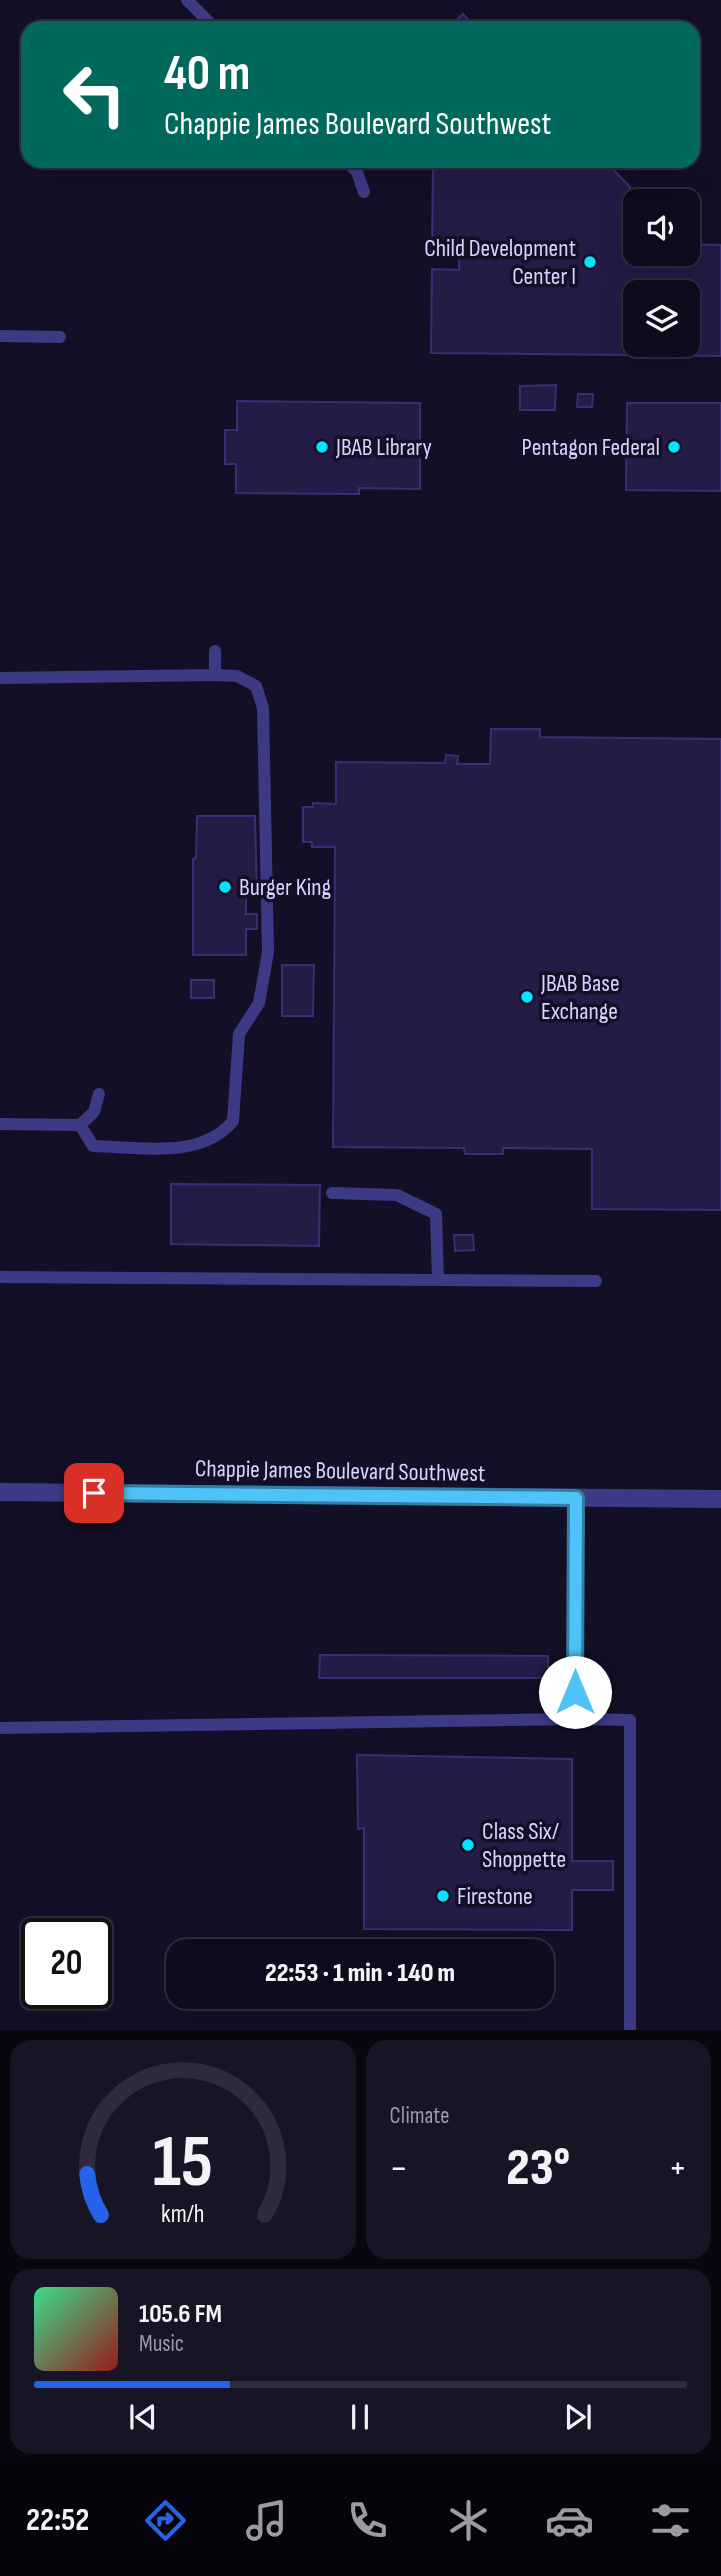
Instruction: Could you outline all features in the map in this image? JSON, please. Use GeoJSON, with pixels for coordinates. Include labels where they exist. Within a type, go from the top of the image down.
{"type":"FeatureCollection","features":[{"type":"Feature","properties":{"kind":"street","name":"Chappie James Boulevard Southwest"},"geometry":{"type":"LineString","coordinates":[[0,1492],[721,1499]]}},
{"type":"Feature","properties":{"kind":"lane"},"geometry":{"type":"LineString","coordinates":[[187,0],[208,21]]}},
{"type":"Feature","properties":{"kind":"lane"},"geometry":{"type":"LineString","coordinates":[[353,168],[357,172],[363,192]]}},
{"type":"Feature","properties":{"kind":"lane"},"geometry":{"type":"LineString","coordinates":[[0,335],[60,337]]}},
{"type":"Feature","properties":{"kind":"lane"},"geometry":{"type":"LineString","coordinates":[[215,651],[215,675]]}},
{"type":"Feature","properties":{"kind":"lane"},"geometry":{"type":"LineString","coordinates":[[0,678],[237,676],[256,686],[263,708],[268,952],[259,1003],[239,1034],[233,1121],[211,1141],[188,1147],[93,1146],[80,1125]]}},
{"type":"Feature","properties":{"kind":"lane"},"geometry":{"type":"LineString","coordinates":[[0,1124],[80,1125],[94,1112],[99,1094]]}},
{"type":"Feature","properties":{"kind":"lane"},"geometry":{"type":"LineString","coordinates":[[332,1193],[397,1195],[436,1214],[438,1280]]}},
{"type":"Feature","properties":{"kind":"lane"},"geometry":{"type":"LineString","coordinates":[[0,1277],[596,1281]]}},
{"type":"Feature","properties":{"kind":"lane"},"geometry":{"type":"LineString","coordinates":[[575,1719],[576,1498]]}},
{"type":"Feature","properties":{"kind":"lane"},"geometry":{"type":"LineString","coordinates":[[0,1728],[630,1720],[630,2030]]}},
{"type":"Feature","properties":{"kind":"building"},"geometry":{"type":"Polygon","coordinates":[[[463,14],[470,21],[456,21],[463,14]]]}},
{"type":"Feature","properties":{"kind":"building","name":"Child Development Center I"},"geometry":{"type":"Polygon","coordinates":[[[433,168],[612,168],[630,187],[623,189],[623,266],[700,266],[700,244],[721,245],[721,356],[700,356],[700,280],[623,280],[623,355],[431,353],[432,269],[459,270],[459,243],[432,243],[433,168]]]}},
{"type":"Feature","properties":{"kind":"building"},"geometry":{"type":"Polygon","coordinates":[[[556,385],[555,410],[520,410],[520,386],[556,385]]]}},
{"type":"Feature","properties":{"kind":"building"},"geometry":{"type":"Polygon","coordinates":[[[578,394],[593,394],[592,407],[577,407],[578,394]]]}},
{"type":"Feature","properties":{"kind":"building","name":"JBAB Library"},"geometry":{"type":"Polygon","coordinates":[[[237,401],[420,403],[420,489],[359,488],[359,494],[236,493],[236,464],[225,464],[225,430],[237,430],[237,401]]]}},
{"type":"Feature","properties":{"kind":"building","name":"Pentagon Federal"},"geometry":{"type":"Polygon","coordinates":[[[627,403],[721,403],[721,491],[626,490],[627,403]]]}},
{"type":"Feature","properties":{"kind":"building","name":"JBAB Base Exchange"},"geometry":{"type":"Polygon","coordinates":[[[491,729],[540,729],[540,737],[721,739],[721,1210],[592,1209],[592,1149],[503,1148],[503,1154],[465,1154],[464,1148],[333,1147],[335,847],[312,847],[312,842],[303,842],[303,807],[313,807],[313,803],[336,804],[336,762],[445,763],[446,755],[458,756],[457,764],[490,764],[491,729]]]}},
{"type":"Feature","properties":{"kind":"building","name":"Burger King"},"geometry":{"type":"Polygon","coordinates":[[[197,816],[255,816],[257,896],[246,896],[246,914],[257,914],[257,929],[246,929],[246,955],[193,955],[193,859],[196,858],[197,816]]]}},
{"type":"Feature","properties":{"kind":"building"},"geometry":{"type":"Polygon","coordinates":[[[282,965],[314,965],[313,1016],[282,1016],[282,965]]]}},
{"type":"Feature","properties":{"kind":"building"},"geometry":{"type":"Polygon","coordinates":[[[191,980],[214,980],[214,998],[191,998],[191,980]]]}},
{"type":"Feature","properties":{"kind":"building"},"geometry":{"type":"Polygon","coordinates":[[[171,1184],[320,1185],[319,1246],[171,1244],[171,1184]]]}},
{"type":"Feature","properties":{"kind":"building"},"geometry":{"type":"Polygon","coordinates":[[[454,1235],[473,1235],[474,1250],[455,1251],[454,1235]]]}},
{"type":"Feature","properties":{"kind":"building"},"geometry":{"type":"Polygon","coordinates":[[[320,1655],[548,1656],[548,1678],[319,1678],[320,1655]]]}},
{"type":"Feature","properties":{"kind":"building","name":"Class Six/ Shoppette"},"geometry":{"type":"Polygon","coordinates":[[[357,1755],[572,1759],[572,1861],[613,1861],[613,1890],[572,1890],[572,1930],[364,1929],[364,1828],[358,1829],[357,1755]]]}},
{"type":"Feature","properties":{"kind":"place","name":"Child Development Center I"},"geometry":{"type":"Point","coordinates":[590,262]}},
{"type":"Feature","properties":{"kind":"place","name":"JBAB Library"},"geometry":{"type":"Point","coordinates":[322,447]}},
{"type":"Feature","properties":{"kind":"place","name":"Pentagon Federal"},"geometry":{"type":"Point","coordinates":[674,447]}},
{"type":"Feature","properties":{"kind":"place","name":"Burger King"},"geometry":{"type":"Point","coordinates":[225,887]}},
{"type":"Feature","properties":{"kind":"place","name":"JBAB Base Exchange"},"geometry":{"type":"Point","coordinates":[527,997]}},
{"type":"Feature","properties":{"kind":"place","name":"Class Six/ Shoppette"},"geometry":{"type":"Point","coordinates":[468,1845]}},
{"type":"Feature","properties":{"kind":"place","name":"Firestone"},"geometry":{"type":"Point","coordinates":[443,1896]}},
{"type":"Feature","properties":{"kind":"route"},"geometry":{"type":"LineString","coordinates":[[94,1493],[576,1498],[575,1692]]}}]}
